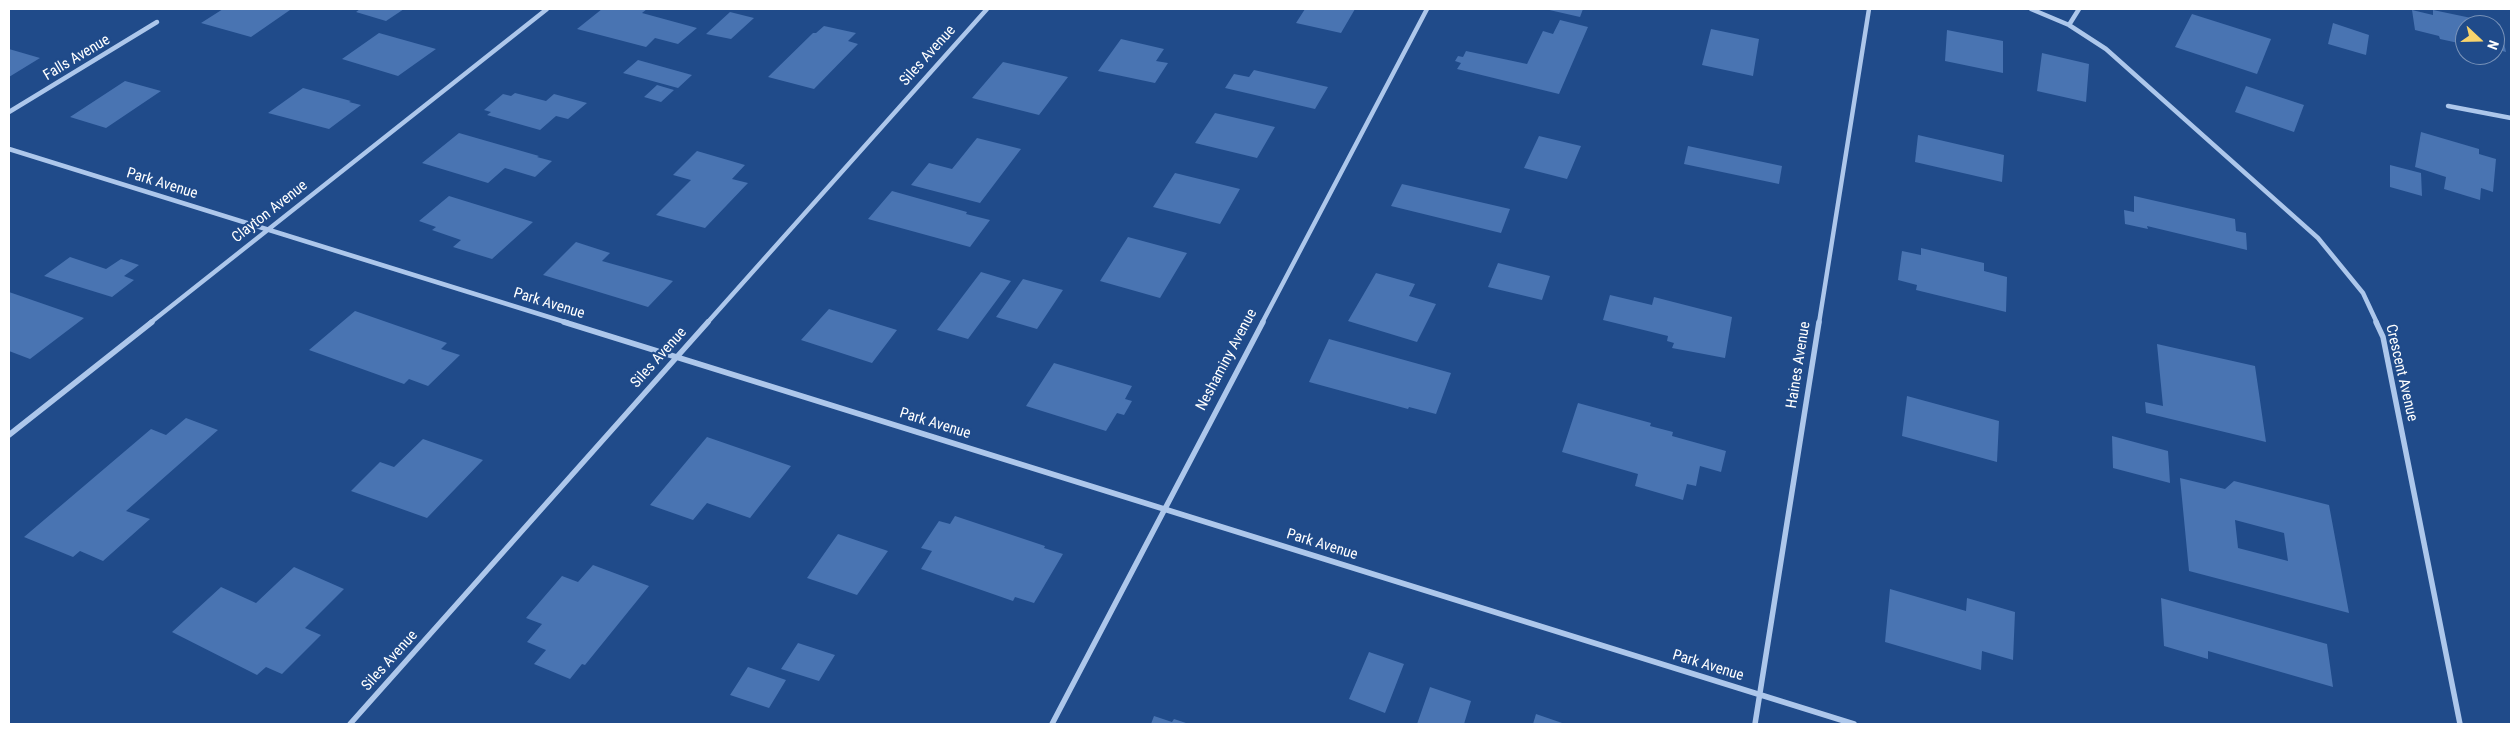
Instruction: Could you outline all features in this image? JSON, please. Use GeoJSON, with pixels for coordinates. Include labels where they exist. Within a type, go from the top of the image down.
{"type":"FeatureCollection","features":[{"type":"Feature","properties":{"kind":"street","name":"Clayton Avenue"},"geometry":{"type":"LineString","coordinates":[[9,435],[547,9]]}},
{"type":"Feature","properties":{"kind":"street","name":"Siles Avenue"},"geometry":{"type":"LineString","coordinates":[[350,724],[987,9]]}},
{"type":"Feature","properties":{"kind":"street","name":"Neshaminy Avenue"},"geometry":{"type":"LineString","coordinates":[[1052,724],[1163,508],[1427,9]]}},
{"type":"Feature","properties":{"kind":"street","name":"Haines Avenue"},"geometry":{"type":"LineString","coordinates":[[1756,724],[1869,9]]}},
{"type":"Feature","properties":{"kind":"street","name":"Crescent Avenue"},"geometry":{"type":"LineString","coordinates":[[2031,9],[2069,25],[2106,49],[2318,238],[2364,293],[2383,337],[2460,724]]}},
{"type":"Feature","properties":{"kind":"street"},"geometry":{"type":"LineString","coordinates":[[2069,25],[2079,9]]}},
{"type":"Feature","properties":{"kind":"street","name":"Falls Avenue"},"geometry":{"type":"LineString","coordinates":[[9,112],[157,22]]}},
{"type":"Feature","properties":{"kind":"street"},"geometry":{"type":"LineString","coordinates":[[2448,106],[2511,118]]}},
{"type":"Feature","properties":{"kind":"street","name":"Park Avenue"},"geometry":{"type":"LineString","coordinates":[[9,149],[1854,724]]}},
{"type":"Feature","properties":{"kind":"building"},"geometry":{"type":"Polygon","coordinates":[[[223,9],[290,10],[251,37],[201,23],[223,9]]]}},
{"type":"Feature","properties":{"kind":"building"},"geometry":{"type":"Polygon","coordinates":[[[360,9],[404,9],[386,21],[356,12],[360,9]]]}},
{"type":"Feature","properties":{"kind":"building"},"geometry":{"type":"Polygon","coordinates":[[[602,9],[647,9],[642,13],[697,28],[678,44],[655,38],[646,47],[577,29],[602,9]]]}},
{"type":"Feature","properties":{"kind":"building"},"geometry":{"type":"Polygon","coordinates":[[[1305,9],[1355,9],[1341,33],[1296,23],[1305,9]]]}},
{"type":"Feature","properties":{"kind":"building"},"geometry":{"type":"Polygon","coordinates":[[[1545,9],[1583,9],[1580,17],[1545,9]]]}},
{"type":"Feature","properties":{"kind":"building"},"geometry":{"type":"Polygon","coordinates":[[[2412,10],[2433,15],[2433,10],[2457,15],[2455,15],[2455,42],[2415,30],[2412,10]]]}},
{"type":"Feature","properties":{"kind":"building"},"geometry":{"type":"Polygon","coordinates":[[[730,12],[754,18],[731,39],[706,34],[730,12]]]}},
{"type":"Feature","properties":{"kind":"building"},"geometry":{"type":"Polygon","coordinates":[[[2192,14],[2271,39],[2257,74],[2175,47],[2192,14]]]}},
{"type":"Feature","properties":{"kind":"building"},"geometry":{"type":"Polygon","coordinates":[[[1560,20],[1588,27],[1559,94],[1457,69],[1461,63],[1455,61],[1458,56],[1463,57],[1466,51],[1527,64],[1543,31],[1553,34],[1560,20]]]}},
{"type":"Feature","properties":{"kind":"building"},"geometry":{"type":"Polygon","coordinates":[[[2333,23],[2369,35],[2366,55],[2328,44],[2333,23]]]}},
{"type":"Feature","properties":{"kind":"building"},"geometry":{"type":"Polygon","coordinates":[[[824,26],[856,33],[848,41],[858,44],[814,89],[768,77],[813,33],[816,33],[824,26]]]}},
{"type":"Feature","properties":{"kind":"building"},"geometry":{"type":"Polygon","coordinates":[[[1711,29],[1759,39],[1753,76],[1702,65],[1711,29]]]}},
{"type":"Feature","properties":{"kind":"building"},"geometry":{"type":"Polygon","coordinates":[[[1947,30],[2003,41],[2003,73],[1945,61],[1947,30]]]}},
{"type":"Feature","properties":{"kind":"building"},"geometry":{"type":"Polygon","coordinates":[[[379,33],[436,49],[398,76],[342,59],[379,33]]]}},
{"type":"Feature","properties":{"kind":"building"},"geometry":{"type":"Polygon","coordinates":[[[1121,39],[1164,49],[1156,61],[1168,63],[1155,83],[1098,71],[1121,39]]]}},
{"type":"Feature","properties":{"kind":"building"},"geometry":{"type":"Polygon","coordinates":[[[9,49],[40,58],[9,77],[9,49]]]}},
{"type":"Feature","properties":{"kind":"building"},"geometry":{"type":"Polygon","coordinates":[[[2042,53],[2089,64],[2086,102],[2037,91],[2042,53]]]}},
{"type":"Feature","properties":{"kind":"building"},"geometry":{"type":"Polygon","coordinates":[[[638,60],[692,75],[678,88],[623,73],[638,60]]]}},
{"type":"Feature","properties":{"kind":"building"},"geometry":{"type":"Polygon","coordinates":[[[1003,62],[1068,77],[1039,115],[972,98],[1003,62]]]}},
{"type":"Feature","properties":{"kind":"building"},"geometry":{"type":"Polygon","coordinates":[[[1254,70],[1328,87],[1315,109],[1225,88],[1234,74],[1249,77],[1254,70]]]}},
{"type":"Feature","properties":{"kind":"building"},"geometry":{"type":"Polygon","coordinates":[[[125,81],[161,91],[106,128],[70,117],[125,81]]]}},
{"type":"Feature","properties":{"kind":"building"},"geometry":{"type":"Polygon","coordinates":[[[657,85],[674,90],[661,102],[644,97],[657,85]]]}},
{"type":"Feature","properties":{"kind":"building"},"geometry":{"type":"Polygon","coordinates":[[[2246,86],[2304,105],[2294,132],[2235,112],[2246,86]]]}},
{"type":"Feature","properties":{"kind":"building"},"geometry":{"type":"Polygon","coordinates":[[[303,88],[361,105],[329,129],[268,113],[303,88]]]}},
{"type":"Feature","properties":{"kind":"building"},"geometry":{"type":"Polygon","coordinates":[[[515,93],[546,101],[554,94],[587,103],[568,119],[556,116],[540,130],[487,115],[491,112],[484,110],[503,94],[511,96],[515,93]]]}},
{"type":"Feature","properties":{"kind":"building"},"geometry":{"type":"Polygon","coordinates":[[[1215,113],[1275,127],[1257,158],[1195,143],[1215,113]]]}},
{"type":"Feature","properties":{"kind":"building"},"geometry":{"type":"Polygon","coordinates":[[[2421,132],[2479,149],[2479,154],[2496,159],[2493,192],[2481,188],[2480,200],[2444,189],[2446,177],[2415,167],[2421,132]]]}},
{"type":"Feature","properties":{"kind":"building"},"geometry":{"type":"Polygon","coordinates":[[[459,133],[552,161],[535,177],[505,168],[488,183],[422,163],[459,133]]]}},
{"type":"Feature","properties":{"kind":"building"},"geometry":{"type":"Polygon","coordinates":[[[1918,135],[2004,155],[2002,182],[1915,162],[1918,135]]]}},
{"type":"Feature","properties":{"kind":"building"},"geometry":{"type":"Polygon","coordinates":[[[1539,136],[1581,146],[1567,179],[1524,168],[1539,136]]]}},
{"type":"Feature","properties":{"kind":"building"},"geometry":{"type":"Polygon","coordinates":[[[977,138],[1021,149],[980,203],[911,185],[929,163],[952,169],[977,138]]]}},
{"type":"Feature","properties":{"kind":"building"},"geometry":{"type":"Polygon","coordinates":[[[1688,146],[1782,166],[1779,184],[1684,164],[1688,146]]]}},
{"type":"Feature","properties":{"kind":"building"},"geometry":{"type":"Polygon","coordinates":[[[697,151],[745,165],[732,179],[748,183],[705,228],[656,215],[691,180],[673,175],[697,151]]]}},
{"type":"Feature","properties":{"kind":"building"},"geometry":{"type":"Polygon","coordinates":[[[2390,165],[2421,173],[2422,196],[2390,187],[2390,165]]]}},
{"type":"Feature","properties":{"kind":"building"},"geometry":{"type":"Polygon","coordinates":[[[1175,173],[1240,189],[1220,224],[1153,207],[1175,173]]]}},
{"type":"Feature","properties":{"kind":"building"},"geometry":{"type":"Polygon","coordinates":[[[1402,184],[1510,209],[1501,233],[1391,206],[1402,184]]]}},
{"type":"Feature","properties":{"kind":"building"},"geometry":{"type":"Polygon","coordinates":[[[892,191],[990,220],[970,247],[868,219],[892,191]]]}},
{"type":"Feature","properties":{"kind":"building"},"geometry":{"type":"Polygon","coordinates":[[[449,196],[533,222],[492,259],[453,247],[461,240],[432,230],[436,227],[419,221],[449,196]]]}},
{"type":"Feature","properties":{"kind":"building"},"geometry":{"type":"Polygon","coordinates":[[[2134,196],[2235,219],[2236,231],[2246,233],[2247,250],[2147,226],[2148,229],[2125,224],[2124,210],[2134,212],[2134,196]]]}},
{"type":"Feature","properties":{"kind":"building"},"geometry":{"type":"Polygon","coordinates":[[[1128,237],[1187,253],[1160,298],[1100,281],[1128,237]]]}},
{"type":"Feature","properties":{"kind":"building"},"geometry":{"type":"Polygon","coordinates":[[[576,242],[610,253],[602,261],[673,281],[648,307],[543,275],[576,242]]]}},
{"type":"Feature","properties":{"kind":"building"},"geometry":{"type":"Polygon","coordinates":[[[1921,248],[1984,263],[1984,271],[2007,277],[2006,312],[1916,290],[1917,285],[1898,280],[1902,251],[1921,255],[1921,248]]]}},
{"type":"Feature","properties":{"kind":"building"},"geometry":{"type":"Polygon","coordinates":[[[70,257],[106,269],[121,259],[139,265],[124,276],[134,280],[112,297],[44,276],[70,257]]]}},
{"type":"Feature","properties":{"kind":"building"},"geometry":{"type":"Polygon","coordinates":[[[1498,263],[1550,276],[1542,300],[1488,287],[1498,263]]]}},
{"type":"Feature","properties":{"kind":"building"},"geometry":{"type":"Polygon","coordinates":[[[981,272],[1011,281],[968,339],[937,330],[981,272]]]}},
{"type":"Feature","properties":{"kind":"building"},"geometry":{"type":"Polygon","coordinates":[[[1376,273],[1415,284],[1409,296],[1436,304],[1417,342],[1348,321],[1376,273]]]}},
{"type":"Feature","properties":{"kind":"building"},"geometry":{"type":"Polygon","coordinates":[[[1023,279],[1063,290],[1037,329],[996,317],[1023,279]]]}},
{"type":"Feature","properties":{"kind":"building"},"geometry":{"type":"Polygon","coordinates":[[[9,292],[84,318],[30,359],[9,351],[9,292]]]}},
{"type":"Feature","properties":{"kind":"building"},"geometry":{"type":"Polygon","coordinates":[[[1610,295],[1652,305],[1654,297],[1732,317],[1725,358],[1672,348],[1674,343],[1667,341],[1668,336],[1603,320],[1610,295]]]}},
{"type":"Feature","properties":{"kind":"building"},"geometry":{"type":"Polygon","coordinates":[[[829,309],[897,330],[872,363],[801,340],[829,309]]]}},
{"type":"Feature","properties":{"kind":"building"},"geometry":{"type":"Polygon","coordinates":[[[355,311],[447,343],[441,349],[460,355],[428,386],[409,379],[404,384],[309,350],[355,311]]]}},
{"type":"Feature","properties":{"kind":"building"},"geometry":{"type":"Polygon","coordinates":[[[1329,339],[1451,373],[1436,414],[1409,407],[1408,409],[1309,382],[1329,339]]]}},
{"type":"Feature","properties":{"kind":"building"},"geometry":{"type":"Polygon","coordinates":[[[2157,344],[2255,366],[2266,442],[2146,413],[2145,402],[2163,406],[2157,344]]]}},
{"type":"Feature","properties":{"kind":"building"},"geometry":{"type":"Polygon","coordinates":[[[1054,363],[1132,386],[1125,399],[1132,401],[1124,415],[1117,413],[1106,431],[1026,406],[1054,363]]]}},
{"type":"Feature","properties":{"kind":"building"},"geometry":{"type":"Polygon","coordinates":[[[1907,396],[1999,421],[1997,462],[1902,436],[1907,396]]]}},
{"type":"Feature","properties":{"kind":"building"},"geometry":{"type":"Polygon","coordinates":[[[1578,403],[1651,423],[1650,426],[1673,432],[1672,436],[1726,451],[1721,472],[1700,466],[1696,486],[1687,484],[1683,500],[1635,486],[1638,474],[1562,452],[1578,403]]]}},
{"type":"Feature","properties":{"kind":"building"},"geometry":{"type":"Polygon","coordinates":[[[186,418],[218,430],[126,511],[150,519],[103,561],[80,551],[73,557],[24,537],[151,429],[166,435],[186,418]]]}},
{"type":"Feature","properties":{"kind":"building"},"geometry":{"type":"Polygon","coordinates":[[[2112,436],[2168,451],[2170,483],[2113,468],[2112,436]]]}},
{"type":"Feature","properties":{"kind":"building"},"geometry":{"type":"Polygon","coordinates":[[[707,437],[791,466],[750,518],[707,503],[693,520],[650,505],[707,437]]]}},
{"type":"Feature","properties":{"kind":"building"},"geometry":{"type":"Polygon","coordinates":[[[423,439],[483,460],[427,518],[351,491],[380,462],[394,467],[423,439]]]}},
{"type":"Feature","properties":{"kind":"building"},"geometry":{"type":"Polygon","coordinates":[[[2180,478],[2225,489],[2234,481],[2329,505],[2349,613],[2189,571],[2180,478]],[[2235,520],[2238,548],[2288,561],[2284,533],[2235,520]]]}},
{"type":"Feature","properties":{"kind":"building"},"geometry":{"type":"Polygon","coordinates":[[[955,516],[1045,546],[1044,548],[1063,554],[1034,603],[1015,597],[1013,601],[921,569],[932,551],[921,548],[939,521],[950,524],[955,516]]]}},
{"type":"Feature","properties":{"kind":"building"},"geometry":{"type":"Polygon","coordinates":[[[838,534],[888,551],[857,595],[807,578],[838,534]]]}},
{"type":"Feature","properties":{"kind":"building"},"geometry":{"type":"Polygon","coordinates":[[[593,565],[649,586],[585,665],[582,664],[570,679],[534,664],[546,650],[527,642],[542,624],[526,618],[562,576],[578,582],[593,565]]]}},
{"type":"Feature","properties":{"kind":"building"},"geometry":{"type":"Polygon","coordinates":[[[294,567],[344,589],[305,628],[321,635],[282,674],[266,667],[257,675],[172,632],[221,587],[256,603],[294,567]]]}},
{"type":"Feature","properties":{"kind":"building"},"geometry":{"type":"Polygon","coordinates":[[[1890,589],[1966,611],[1967,598],[2015,612],[2013,660],[1982,651],[1981,670],[1885,642],[1890,589]]]}},
{"type":"Feature","properties":{"kind":"building"},"geometry":{"type":"Polygon","coordinates":[[[2161,598],[2327,644],[2333,687],[2208,651],[2208,659],[2164,646],[2161,598]]]}},
{"type":"Feature","properties":{"kind":"building"},"geometry":{"type":"Polygon","coordinates":[[[798,643],[835,655],[819,681],[781,669],[798,643]]]}},
{"type":"Feature","properties":{"kind":"building"},"geometry":{"type":"Polygon","coordinates":[[[1369,652],[1404,664],[1385,713],[1349,699],[1369,652]]]}},
{"type":"Feature","properties":{"kind":"building"},"geometry":{"type":"Polygon","coordinates":[[[748,667],[786,680],[769,708],[730,695],[748,667]]]}},
{"type":"Feature","properties":{"kind":"building"},"geometry":{"type":"Polygon","coordinates":[[[1430,687],[1471,701],[1464,724],[1417,724],[1430,687]]]}},
{"type":"Feature","properties":{"kind":"building"},"geometry":{"type":"Polygon","coordinates":[[[1536,714],[1565,724],[1533,724],[1536,714]]]}},
{"type":"Feature","properties":{"kind":"building"},"geometry":{"type":"Polygon","coordinates":[[[1154,716],[1172,722],[1174,719],[1189,724],[1151,724],[1154,716]]]}}]}
